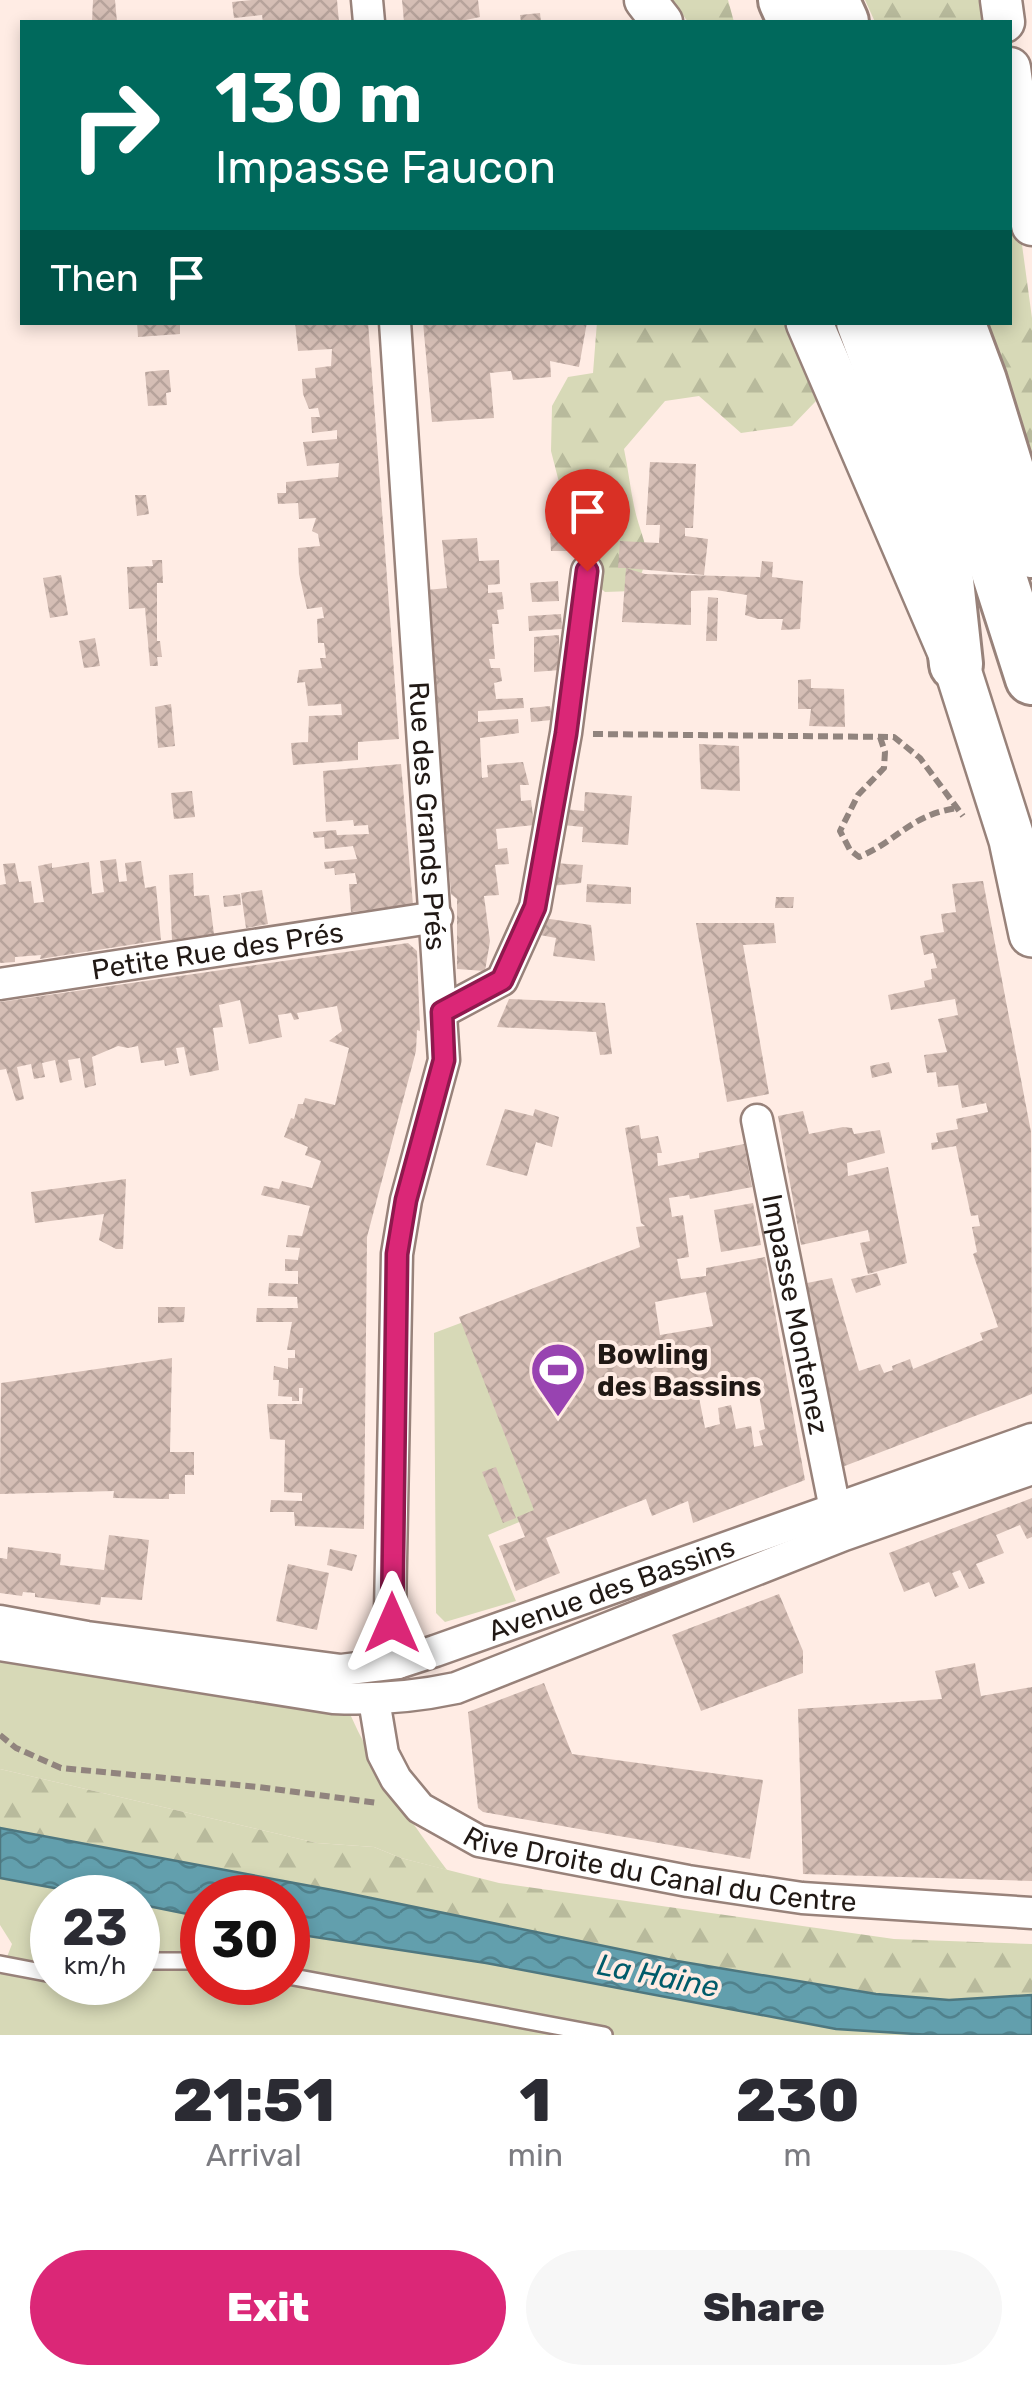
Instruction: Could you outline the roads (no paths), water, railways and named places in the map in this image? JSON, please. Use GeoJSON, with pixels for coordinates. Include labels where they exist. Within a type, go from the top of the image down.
{"type":"FeatureCollection","features":[{"type":"Feature","properties":{"kind":"highway"},"geometry":{"type":"LineString","coordinates":[[864,325],[917,467],[945,562],[956,664]]}},
{"type":"Feature","properties":{"kind":"highway"},"geometry":{"type":"LineString","coordinates":[[916,325],[1032,678]]}},
{"type":"Feature","properties":{"kind":"highway"},"geometry":{"type":"LineString","coordinates":[[959,325],[1032,551]]}},
{"type":"Feature","properties":{"kind":"main road"},"geometry":{"type":"LineString","coordinates":[[810,325],[956,664],[1012,840],[1032,934]]}},
{"type":"Feature","properties":{"kind":"street"},"geometry":{"type":"LineString","coordinates":[[1012,82],[1032,225]]}},
{"type":"Feature","properties":{"kind":"street","name":"Rue des Grands Prés"},"geometry":{"type":"LineString","coordinates":[[395,325],[444,1060],[406,1200],[397,1254],[390,1612],[398,1663]]}},
{"type":"Feature","properties":{"kind":"street"},"geometry":{"type":"LineString","coordinates":[[442,1012],[502,980],[535,907],[566,734],[587,571]]}},
{"type":"Feature","properties":{"kind":"street","name":"Petite Rue des Prés"},"geometry":{"type":"LineString","coordinates":[[0,984],[437,917]]}},
{"type":"Feature","properties":{"kind":"street","name":"Impasse Montenez"},"geometry":{"type":"LineString","coordinates":[[757,1120],[835,1509]]}},
{"type":"Feature","properties":{"kind":"street","name":"Avenue des Bassins"},"geometry":{"type":"LineString","coordinates":[[0,1622],[341,1670],[398,1663],[1032,1439]]}},
{"type":"Feature","properties":{"kind":"street"},"geometry":{"type":"LineString","coordinates":[[0,1645],[332,1698],[416,1696],[456,1688],[844,1535],[1032,1469]]}},
{"type":"Feature","properties":{"kind":"street","name":"Rive Droite du Canal du Centre"},"geometry":{"type":"LineString","coordinates":[[374,1700],[383,1754],[396,1779],[420,1808],[480,1841],[688,1881],[802,1898],[1032,1914]]}},
{"type":"Feature","properties":{"kind":"lane"},"geometry":{"type":"LineString","coordinates":[[0,1964],[30,1970]]}},
{"type":"Feature","properties":{"kind":"lane"},"geometry":{"type":"LineString","coordinates":[[310,1980],[604,2035]]}},
{"type":"Feature","properties":{"kind":"water","name":"La Haine"},"geometry":{"type":"Polygon","coordinates":[[[0,1828],[252,1875],[180,1875],[180,1913],[160,1908],[160,1875],[30,1875],[30,1884],[0,1878],[0,1828]]]}},
{"type":"Feature","properties":{"kind":"water","name":"La Haine"},"geometry":{"type":"Polygon","coordinates":[[[310,1886],[677,1961],[876,1994],[949,2000],[1032,1995],[1032,2035],[931,2035],[836,2029],[486,1963],[310,1936],[310,1886]]]}},
{"type":"Feature","properties":{"kind":"place","name":"Bowling des Bassins"},"geometry":{"type":"Point","coordinates":[558,1419]}}]}
